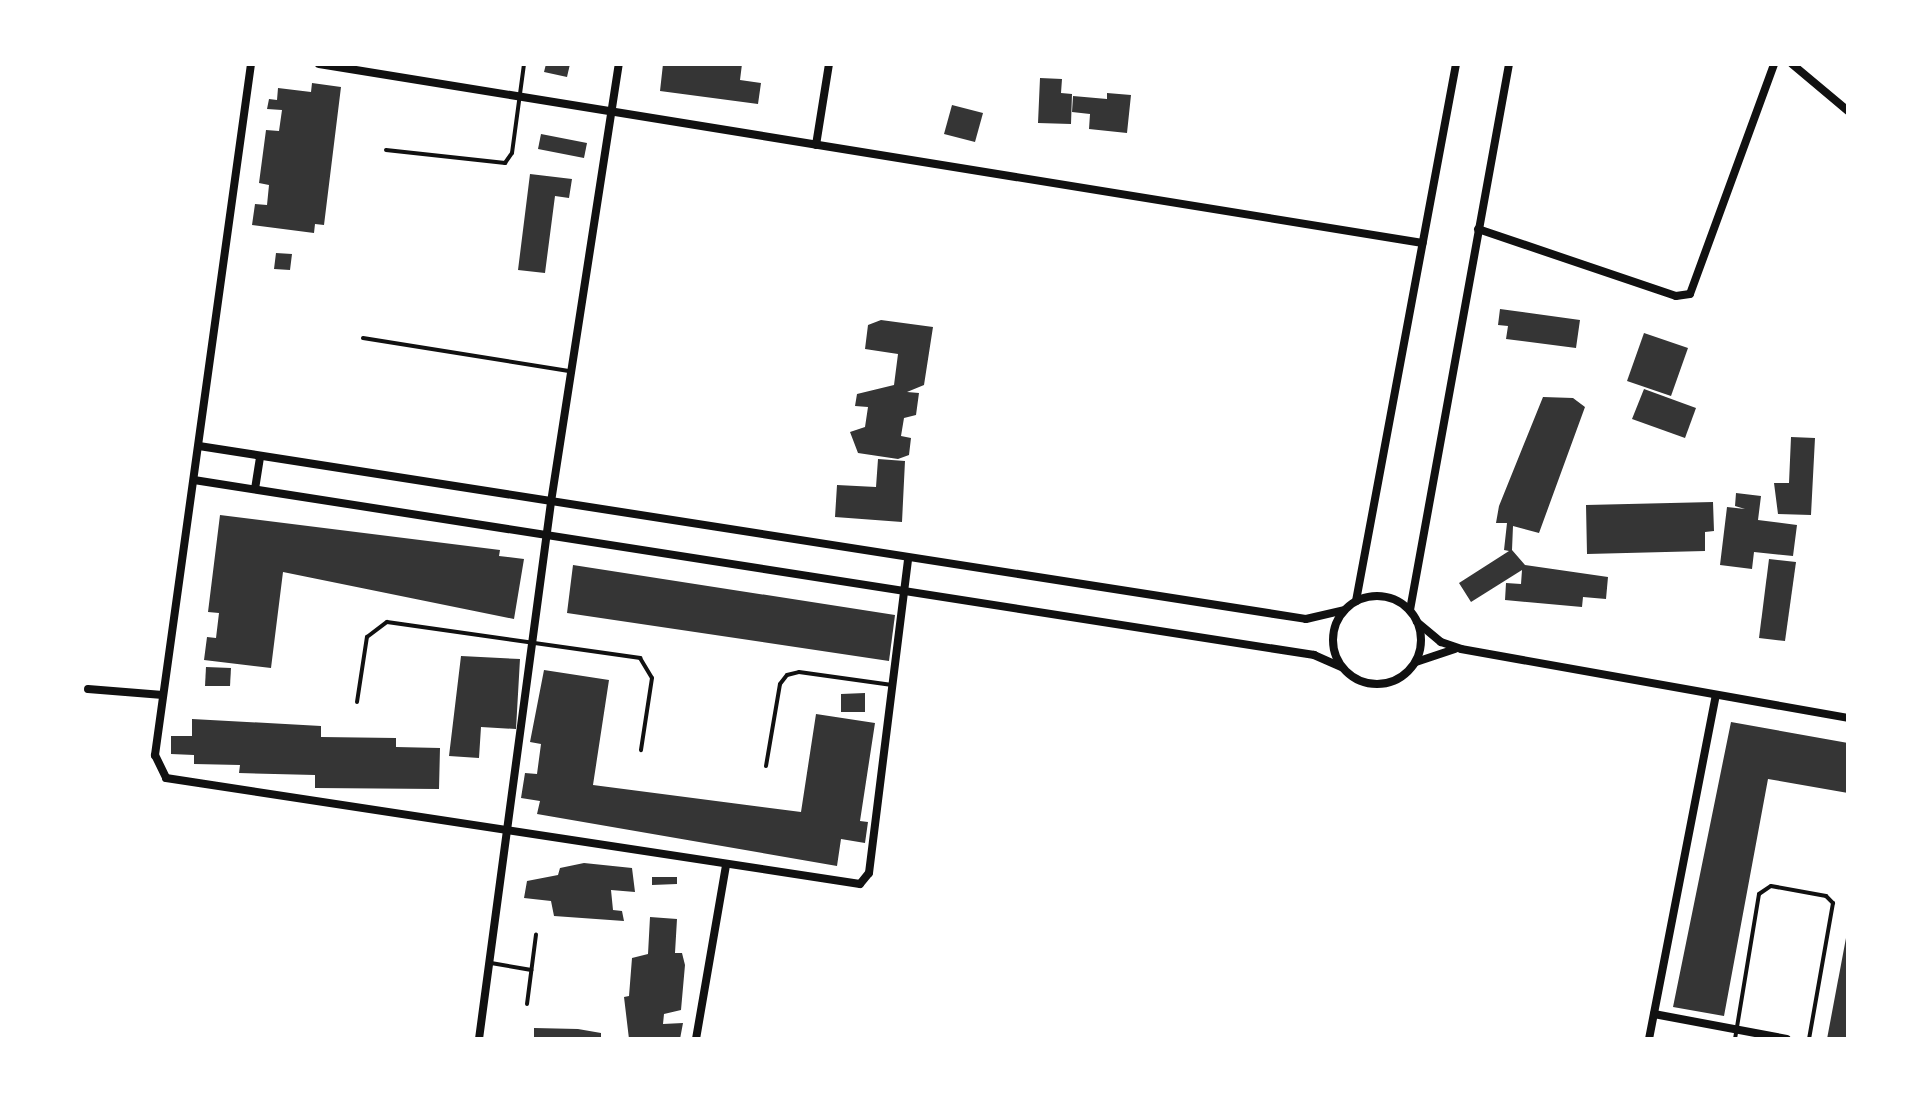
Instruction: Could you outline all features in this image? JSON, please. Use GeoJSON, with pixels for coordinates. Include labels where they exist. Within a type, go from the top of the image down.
{"type":"FeatureCollection","features":[{"type":"Feature","properties":{"kind":"street"},"geometry":{"type":"LineString","coordinates":[[251,64],[155,755],[158,768],[171,782],[511,831],[849,886],[866,879],[908,558]]}},
{"type":"Feature","properties":{"kind":"street"},"geometry":{"type":"LineString","coordinates":[[319,64],[1423,243]]}},
{"type":"Feature","properties":{"kind":"street"},"geometry":{"type":"LineString","coordinates":[[479,1039],[511,831],[551,502],[619,64]]}},
{"type":"Feature","properties":{"kind":"street"},"geometry":{"type":"LineString","coordinates":[[816,145],[829,64]]}},
{"type":"Feature","properties":{"kind":"street"},"geometry":{"type":"LineString","coordinates":[[1356,601],[1456,64]]}},
{"type":"Feature","properties":{"kind":"street"},"geometry":{"type":"LineString","coordinates":[[1410,610],[1509,64]]}},
{"type":"Feature","properties":{"kind":"street"},"geometry":{"type":"LineString","coordinates":[[1478,229],[1676,296],[1690,294],[1774,64]]}},
{"type":"Feature","properties":{"kind":"street"},"geometry":{"type":"LineString","coordinates":[[1792,64],[1848,111]]}},
{"type":"Feature","properties":{"kind":"street"},"geometry":{"type":"LineString","coordinates":[[199,446],[1306,619],[1344,610],[1356,601],[1384,597],[1410,610],[1417,622],[1421,636],[1415,663]]}},
{"type":"Feature","properties":{"kind":"street"},"geometry":{"type":"LineString","coordinates":[[255,489],[260,457]]}},
{"type":"Feature","properties":{"kind":"street"},"geometry":{"type":"LineString","coordinates":[[194,480],[1314,655],[1341,667],[1365,683],[1393,681],[1415,663],[1461,649]]}},
{"type":"Feature","properties":{"kind":"street"},"geometry":{"type":"LineString","coordinates":[[1341,667],[1332,638],[1344,610]]}},
{"type":"Feature","properties":{"kind":"street"},"geometry":{"type":"LineString","coordinates":[[1417,622],[1432,637],[1461,649],[1848,718]]}},
{"type":"Feature","properties":{"kind":"street"},"geometry":{"type":"LineString","coordinates":[[88,689],[163,695]]}},
{"type":"Feature","properties":{"kind":"street"},"geometry":{"type":"LineString","coordinates":[[1649,1039],[1716,695]]}},
{"type":"Feature","properties":{"kind":"street"},"geometry":{"type":"LineString","coordinates":[[696,1039],[726,866]]}},
{"type":"Feature","properties":{"kind":"street"},"geometry":{"type":"LineString","coordinates":[[1654,1014],[1736,1034],[1787,1039]]}},
{"type":"Feature","properties":{"kind":"lane"},"geometry":{"type":"LineString","coordinates":[[386,150],[500,165],[512,153],[524,64]]}},
{"type":"Feature","properties":{"kind":"lane"},"geometry":{"type":"LineString","coordinates":[[363,338],[571,371]]}},
{"type":"Feature","properties":{"kind":"lane"},"geometry":{"type":"LineString","coordinates":[[357,702],[367,637],[381,623],[533,642],[645,662],[652,678],[641,750]]}},
{"type":"Feature","properties":{"kind":"lane"},"geometry":{"type":"LineString","coordinates":[[766,766],[780,684],[787,675],[799,672],[892,685]]}},
{"type":"Feature","properties":{"kind":"lane"},"geometry":{"type":"LineString","coordinates":[[1736,1034],[1759,894],[1771,886],[1826,896],[1833,903],[1809,1039]]}},
{"type":"Feature","properties":{"kind":"lane"},"geometry":{"type":"LineString","coordinates":[[527,1004],[536,935]]}},
{"type":"Feature","properties":{"kind":"lane"},"geometry":{"type":"LineString","coordinates":[[491,963],[531,970]]}},
{"type":"Feature","properties":{"kind":"building"},"geometry":{"type":"Polygon","coordinates":[[[546,64],[570,64],[567,77],[544,72],[546,64]]]}},
{"type":"Feature","properties":{"kind":"building"},"geometry":{"type":"Polygon","coordinates":[[[663,64],[742,64],[740,80],[761,83],[758,104],[660,91],[663,64]]]}},
{"type":"Feature","properties":{"kind":"building"},"geometry":{"type":"Polygon","coordinates":[[[1040,78],[1062,79],[1061,93],[1072,94],[1071,124],[1038,123],[1040,78]]]}},
{"type":"Feature","properties":{"kind":"building"},"geometry":{"type":"Polygon","coordinates":[[[312,83],[341,87],[324,225],[315,224],[314,233],[252,225],[255,204],[267,205],[269,185],[259,183],[266,130],[279,131],[282,110],[267,109],[269,99],[277,100],[278,88],[311,92],[312,83]]]}},
{"type":"Feature","properties":{"kind":"building"},"geometry":{"type":"Polygon","coordinates":[[[1107,93],[1131,95],[1127,133],[1089,129],[1090,114],[1072,112],[1073,96],[1107,99],[1107,93]]]}},
{"type":"Feature","properties":{"kind":"building"},"geometry":{"type":"Polygon","coordinates":[[[952,105],[983,113],[975,142],[944,134],[952,105]]]}},
{"type":"Feature","properties":{"kind":"building"},"geometry":{"type":"Polygon","coordinates":[[[541,134],[587,143],[584,158],[538,149],[541,134]]]}},
{"type":"Feature","properties":{"kind":"building"},"geometry":{"type":"Polygon","coordinates":[[[530,174],[572,179],[569,198],[555,196],[545,273],[518,270],[530,174]]]}},
{"type":"Feature","properties":{"kind":"building"},"geometry":{"type":"Polygon","coordinates":[[[276,253],[292,254],[290,270],[274,269],[276,253]]]}},
{"type":"Feature","properties":{"kind":"building"},"geometry":{"type":"Polygon","coordinates":[[[1500,309],[1580,320],[1576,348],[1506,339],[1508,326],[1498,325],[1500,309]]]}},
{"type":"Feature","properties":{"kind":"building"},"geometry":{"type":"Polygon","coordinates":[[[881,320],[933,327],[924,385],[907,392],[919,393],[916,415],[904,418],[901,436],[911,438],[909,455],[898,459],[858,453],[850,432],[865,427],[868,407],[855,406],[857,394],[894,385],[898,354],[865,349],[868,325],[881,320]]]}},
{"type":"Feature","properties":{"kind":"building"},"geometry":{"type":"Polygon","coordinates":[[[1644,333],[1688,348],[1671,396],[1627,381],[1644,333]]]}},
{"type":"Feature","properties":{"kind":"building"},"geometry":{"type":"Polygon","coordinates":[[[1644,389],[1696,408],[1685,438],[1632,419],[1644,389]]]}},
{"type":"Feature","properties":{"kind":"building"},"geometry":{"type":"Polygon","coordinates":[[[1543,397],[1573,398],[1585,407],[1539,533],[1513,526],[1512,550],[1525,565],[1608,577],[1606,599],[1583,597],[1582,607],[1505,600],[1506,583],[1521,584],[1522,570],[1471,602],[1459,583],[1509,551],[1504,550],[1507,523],[1496,523],[1499,506],[1543,397]]]}},
{"type":"Feature","properties":{"kind":"building"},"geometry":{"type":"Polygon","coordinates":[[[1791,437],[1815,438],[1811,515],[1778,514],[1774,483],[1789,483],[1791,437]]]}},
{"type":"Feature","properties":{"kind":"building"},"geometry":{"type":"Polygon","coordinates":[[[878,459],[905,461],[902,522],[835,517],[837,485],[876,487],[878,459]]]}},
{"type":"Feature","properties":{"kind":"building"},"geometry":{"type":"Polygon","coordinates":[[[1736,493],[1761,496],[1758,520],[1797,525],[1793,556],[1754,552],[1752,569],[1720,565],[1727,507],[1745,509],[1735,506],[1736,493]]]}},
{"type":"Feature","properties":{"kind":"building"},"geometry":{"type":"Polygon","coordinates":[[[1713,502],[1714,531],[1705,532],[1705,551],[1587,554],[1586,505],[1713,502]]]}},
{"type":"Feature","properties":{"kind":"building"},"geometry":{"type":"Polygon","coordinates":[[[220,515],[500,550],[499,556],[524,559],[514,619],[283,572],[271,668],[204,660],[207,637],[216,638],[219,613],[208,612],[220,515]]]}},
{"type":"Feature","properties":{"kind":"building"},"geometry":{"type":"Polygon","coordinates":[[[1769,559],[1796,562],[1785,641],[1759,638],[1769,559]]]}},
{"type":"Feature","properties":{"kind":"building"},"geometry":{"type":"Polygon","coordinates":[[[573,565],[895,615],[889,661],[567,613],[573,565]]]}},
{"type":"Feature","properties":{"kind":"building"},"geometry":{"type":"Polygon","coordinates":[[[461,656],[520,659],[516,729],[481,727],[479,758],[449,756],[461,656]]]}},
{"type":"Feature","properties":{"kind":"building"},"geometry":{"type":"Polygon","coordinates":[[[206,667],[231,668],[230,686],[205,686],[206,667]]]}},
{"type":"Feature","properties":{"kind":"building"},"geometry":{"type":"Polygon","coordinates":[[[544,670],[609,680],[593,785],[801,812],[816,714],[875,723],[860,821],[868,822],[865,843],[841,839],[837,866],[537,814],[540,801],[521,798],[525,773],[537,774],[541,744],[530,742],[544,670]]]}},
{"type":"Feature","properties":{"kind":"building"},"geometry":{"type":"Polygon","coordinates":[[[865,693],[865,712],[841,712],[841,694],[865,693]]]}},
{"type":"Feature","properties":{"kind":"building"},"geometry":{"type":"Polygon","coordinates":[[[192,719],[321,726],[321,737],[396,738],[396,747],[440,748],[439,789],[315,788],[315,775],[239,773],[240,765],[194,764],[194,755],[171,754],[171,736],[192,736],[192,719]]]}},
{"type":"Feature","properties":{"kind":"building"},"geometry":{"type":"Polygon","coordinates":[[[1731,722],[1848,743],[1848,793],[1768,779],[1724,1016],[1673,1007],[1731,722]]]}},
{"type":"Feature","properties":{"kind":"building"},"geometry":{"type":"Polygon","coordinates":[[[584,863],[632,868],[635,892],[611,890],[613,910],[622,911],[624,921],[554,916],[551,901],[524,898],[527,881],[558,875],[560,868],[584,863]]]}},
{"type":"Feature","properties":{"kind":"building"},"geometry":{"type":"Polygon","coordinates":[[[652,877],[677,877],[677,884],[652,885],[652,877]]]}},
{"type":"Feature","properties":{"kind":"building"},"geometry":{"type":"Polygon","coordinates":[[[650,917],[677,919],[675,953],[682,953],[685,965],[681,1010],[664,1014],[663,1024],[683,1023],[680,1039],[629,1039],[624,997],[629,996],[632,958],[648,954],[650,917]]]}},
{"type":"Feature","properties":{"kind":"building"},"geometry":{"type":"Polygon","coordinates":[[[1846,938],[1848,1039],[1827,1039],[1846,938]]]}},
{"type":"Feature","properties":{"kind":"building"},"geometry":{"type":"Polygon","coordinates":[[[534,1028],[578,1029],[601,1033],[601,1039],[534,1039],[534,1028]]]}}]}
